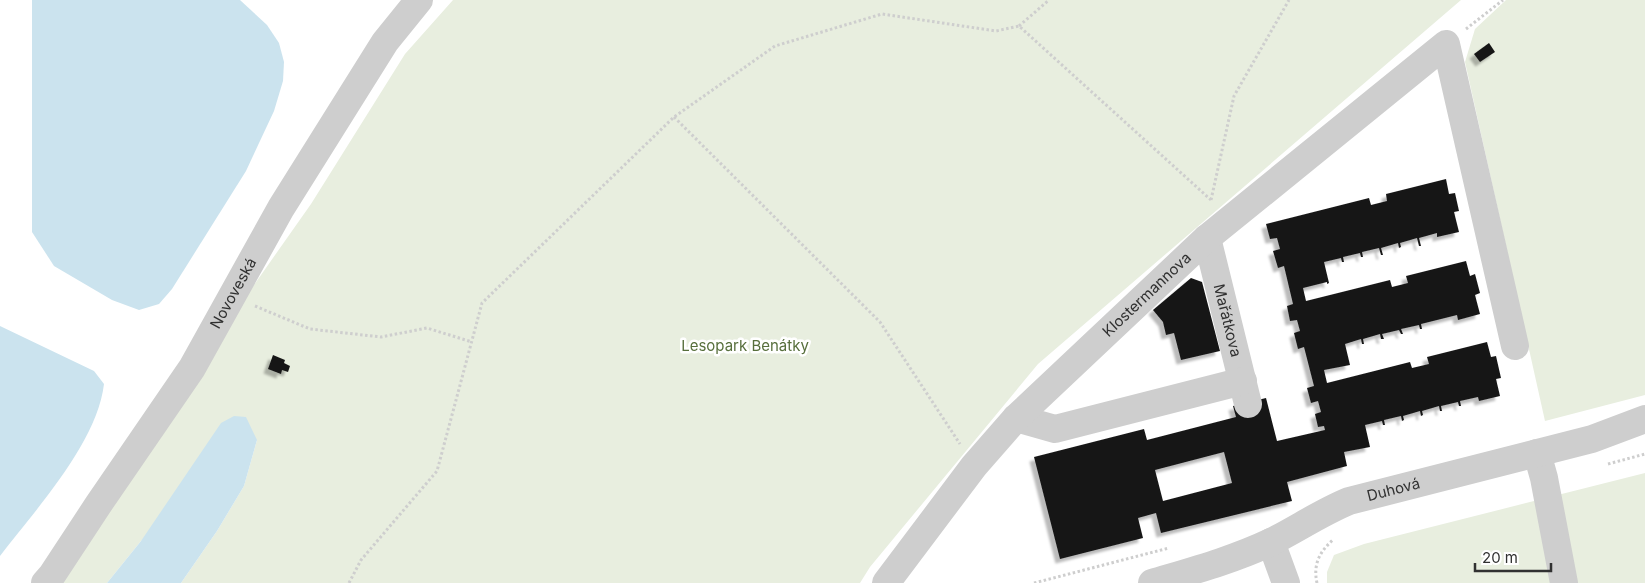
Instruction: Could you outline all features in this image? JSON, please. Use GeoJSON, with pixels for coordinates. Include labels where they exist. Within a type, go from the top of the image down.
{"type":"FeatureCollection","features":[{"type":"Feature","properties":{"kind":"street","name":"Novoveská"},"geometry":{"type":"LineString","coordinates":[[45,583],[192,368],[281,208],[385,42],[419,0]]}},
{"type":"Feature","properties":{"kind":"street","name":"Klostermannova"},"geometry":{"type":"LineString","coordinates":[[886,583],[974,466],[1016,418],[1207,238],[1446,44]]}},
{"type":"Feature","properties":{"kind":"street"},"geometry":{"type":"LineString","coordinates":[[1446,44],[1515,346]]}},
{"type":"Feature","properties":{"kind":"street","name":"Mařátkova"},"geometry":{"type":"LineString","coordinates":[[1016,418],[1055,429],[1246,392],[1207,238]]}},
{"type":"Feature","properties":{"kind":"street","name":"Duhová"},"geometry":{"type":"LineString","coordinates":[[1152,583],[1221,563],[1271,542],[1328,509],[1349,501],[1592,439],[1645,419]]}},
{"type":"Feature","properties":{"kind":"street"},"geometry":{"type":"LineString","coordinates":[[1537,453],[1544,478],[1564,583]]}},
{"type":"Feature","properties":{"kind":"street"},"geometry":{"type":"LineString","coordinates":[[1271,542],[1286,583]]}},
{"type":"Feature","properties":{"kind":"path"},"geometry":{"type":"LineString","coordinates":[[349,583],[361,560],[437,471],[482,303],[674,117],[775,46],[882,14],[996,31],[1019,26],[1049,0]]}},
{"type":"Feature","properties":{"kind":"path"},"geometry":{"type":"LineString","coordinates":[[1019,26],[1211,200],[1234,96],[1289,0]]}},
{"type":"Feature","properties":{"kind":"path"},"geometry":{"type":"LineString","coordinates":[[1446,44],[1503,0]]}},
{"type":"Feature","properties":{"kind":"path"},"geometry":{"type":"LineString","coordinates":[[674,117],[880,322],[974,466]]}},
{"type":"Feature","properties":{"kind":"path"},"geometry":{"type":"LineString","coordinates":[[231,298],[310,329],[381,337],[427,328],[472,342]]}},
{"type":"Feature","properties":{"kind":"path"},"geometry":{"type":"LineString","coordinates":[[1318,583],[1315,572],[1317,560],[1326,546],[1336,537]]}},
{"type":"Feature","properties":{"kind":"green space","name":"Lesopark Benátky"},"geometry":{"type":"Polygon","coordinates":[[[453,0],[1461,0],[1038,364],[870,567],[860,583],[181,583],[217,531],[244,486],[257,440],[141,541],[107,583],[44,583],[311,204],[405,54],[453,0]]]}},
{"type":"Feature","properties":{"kind":"green space"},"geometry":{"type":"Polygon","coordinates":[[[1506,0],[1645,0],[1645,395],[1545,421],[1465,62],[1475,29],[1506,0]]]}},
{"type":"Feature","properties":{"kind":"green space"},"geometry":{"type":"Polygon","coordinates":[[[1645,473],[1645,583],[1327,583],[1327,572],[1334,555],[1364,544],[1645,473]]]}},
{"type":"Feature","properties":{"kind":"water"},"geometry":{"type":"Polygon","coordinates":[[[32,0],[240,0],[267,25],[279,43],[284,62],[283,81],[274,111],[246,171],[172,289],[159,304],[139,310],[112,300],[54,266],[32,232],[32,0]]]}},
{"type":"Feature","properties":{"kind":"water"},"geometry":{"type":"Polygon","coordinates":[[[0,326],[94,371],[104,384],[99,406],[78,452],[47,496],[0,556],[0,326]]]}},
{"type":"Feature","properties":{"kind":"water"},"geometry":{"type":"Polygon","coordinates":[[[234,416],[246,417],[257,440],[244,486],[217,531],[181,583],[107,583],[141,541],[221,423],[234,416]]]}},
{"type":"Feature","properties":{"kind":"building"},"geometry":{"type":"Polygon","coordinates":[[[1489,43],[1495,52],[1480,62],[1474,54],[1489,43]]]}},
{"type":"Feature","properties":{"kind":"building"},"geometry":{"type":"Polygon","coordinates":[[[1446,179],[1449,194],[1455,193],[1459,211],[1454,212],[1459,232],[1437,237],[1437,233],[1419,238],[1421,246],[1419,246],[1417,238],[1400,243],[1401,247],[1399,248],[1398,243],[1381,248],[1383,255],[1381,255],[1379,248],[1362,252],[1363,257],[1361,257],[1360,253],[1343,257],[1344,262],[1342,262],[1341,258],[1324,262],[1329,283],[1303,288],[1306,301],[1390,280],[1392,287],[1408,283],[1406,276],[1466,261],[1470,276],[1475,274],[1480,293],[1475,295],[1480,314],[1458,320],[1457,315],[1421,324],[1422,329],[1420,329],[1419,325],[1401,329],[1403,334],[1399,330],[1382,334],[1384,339],[1381,339],[1380,334],[1363,339],[1364,344],[1362,344],[1361,339],[1345,344],[1350,365],[1324,370],[1327,383],[1410,362],[1412,368],[1429,364],[1427,357],[1487,342],[1491,357],[1496,356],[1501,378],[1496,379],[1500,396],[1479,401],[1478,397],[1460,401],[1461,406],[1459,406],[1458,402],[1441,406],[1442,411],[1440,411],[1439,406],[1422,411],[1423,415],[1421,416],[1420,411],[1403,416],[1404,420],[1402,421],[1401,416],[1384,420],[1385,425],[1383,425],[1382,421],[1365,425],[1370,447],[1344,452],[1347,466],[1287,482],[1292,501],[1161,533],[1156,513],[1138,518],[1143,538],[1060,559],[1034,457],[1144,429],[1147,440],[1236,417],[1233,406],[1266,398],[1277,441],[1325,430],[1324,426],[1318,427],[1315,414],[1321,412],[1318,401],[1311,403],[1307,388],[1314,386],[1304,347],[1298,349],[1294,333],[1300,331],[1297,320],[1290,321],[1287,306],[1293,304],[1284,266],[1278,268],[1273,251],[1280,249],[1277,238],[1270,239],[1266,224],[1369,198],[1371,205],[1387,201],[1386,194],[1446,179]],[[1224,452],[1155,470],[1163,501],[1232,483],[1224,452]]]}},
{"type":"Feature","properties":{"kind":"building"},"geometry":{"type":"Polygon","coordinates":[[[1191,278],[1202,282],[1220,351],[1181,360],[1174,333],[1166,335],[1163,322],[1153,310],[1191,278]]]}},
{"type":"Feature","properties":{"kind":"building"},"geometry":{"type":"Polygon","coordinates":[[[273,355],[285,360],[284,363],[290,366],[288,372],[282,370],[281,374],[268,369],[273,355]]]}}]}
